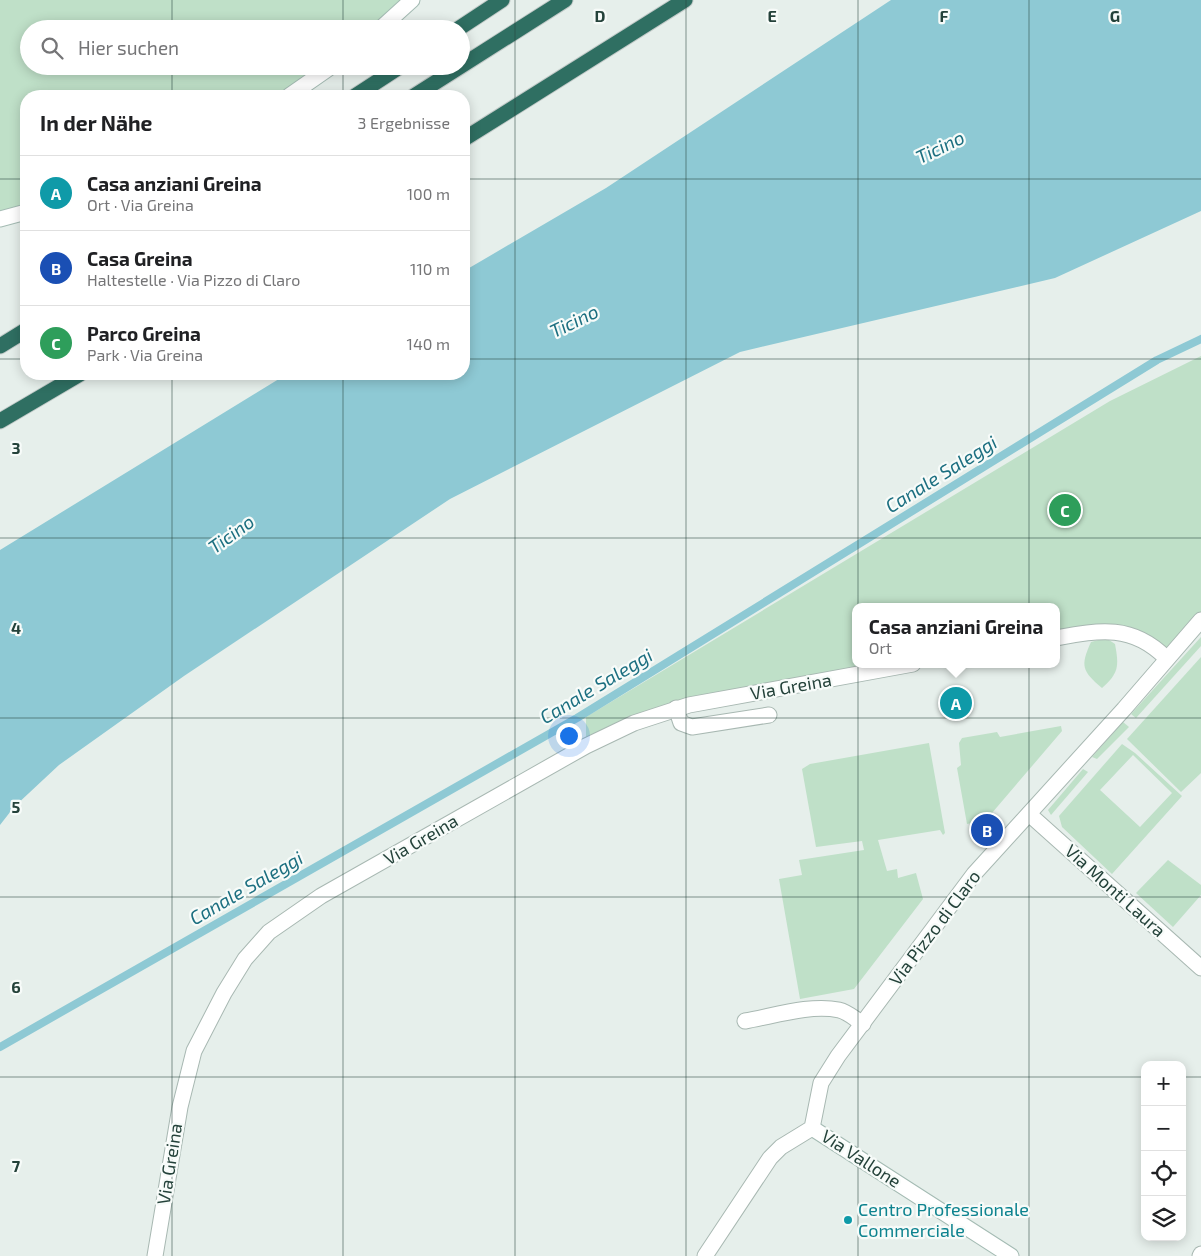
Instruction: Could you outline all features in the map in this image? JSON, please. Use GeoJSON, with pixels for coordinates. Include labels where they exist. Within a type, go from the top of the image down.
{"type":"FeatureCollection","features":[{"type":"Feature","properties":{"kind":"highway"},"geometry":{"type":"LineString","coordinates":[[470,21],[502,0]]}},
{"type":"Feature","properties":{"kind":"highway"},"geometry":{"type":"LineString","coordinates":[[470,60],[565,0]]}},
{"type":"Feature","properties":{"kind":"highway"},"geometry":{"type":"LineString","coordinates":[[470,136],[685,0]]}},
{"type":"Feature","properties":{"kind":"highway"},"geometry":{"type":"LineString","coordinates":[[364,90],[387,75]]}},
{"type":"Feature","properties":{"kind":"highway"},"geometry":{"type":"LineString","coordinates":[[423,90],[447,75]]}},
{"type":"Feature","properties":{"kind":"highway"},"geometry":{"type":"LineString","coordinates":[[0,346],[20,334]]}},
{"type":"Feature","properties":{"kind":"highway"},"geometry":{"type":"LineString","coordinates":[[0,421],[70,380]]}},
{"type":"Feature","properties":{"kind":"street"},"geometry":{"type":"LineString","coordinates":[[390,20],[412,0]]}},
{"type":"Feature","properties":{"kind":"street"},"geometry":{"type":"LineString","coordinates":[[298,90],[319,75]]}},
{"type":"Feature","properties":{"kind":"street"},"geometry":{"type":"LineString","coordinates":[[0,219],[20,214]]}},
{"type":"Feature","properties":{"kind":"street","name":"Via Pizzo di Claro"},"geometry":{"type":"LineString","coordinates":[[812,1128],[821,1083],[862,1024],[974,874],[1124,709],[1166,658],[1201,620]]}},
{"type":"Feature","properties":{"kind":"street"},"geometry":{"type":"LineString","coordinates":[[1060,637],[1104,631],[1124,633],[1138,637],[1154,647],[1166,658]]}},
{"type":"Feature","properties":{"kind":"street","name":"Via Greina"},"geometry":{"type":"LineString","coordinates":[[155,1256],[180,1107],[194,1051],[224,993],[245,959],[258,942],[284,920],[321,896],[586,746],[634,723],[676,708],[891,668]]}},
{"type":"Feature","properties":{"kind":"street"},"geometry":{"type":"LineString","coordinates":[[676,708],[681,723],[692,728],[768,715]]}},
{"type":"Feature","properties":{"kind":"street","name":"Via Monti Laura"},"geometry":{"type":"LineString","coordinates":[[1029,814],[1201,968]]}},
{"type":"Feature","properties":{"kind":"street"},"geometry":{"type":"LineString","coordinates":[[745,1021],[831,1009],[841,1010],[862,1024]]}},
{"type":"Feature","properties":{"kind":"street"},"geometry":{"type":"LineString","coordinates":[[706,1256],[770,1158],[782,1147],[812,1128]]}},
{"type":"Feature","properties":{"kind":"street","name":"Via Vallone"},"geometry":{"type":"LineString","coordinates":[[812,1128],[1011,1256]]}},
{"type":"Feature","properties":{"kind":"green space"},"geometry":{"type":"Polygon","coordinates":[[[0,0],[412,0],[390,20],[20,20],[20,75],[319,75],[298,90],[20,90],[20,214],[0,219],[0,0]]]}},
{"type":"Feature","properties":{"kind":"green space"},"geometry":{"type":"Polygon","coordinates":[[[1201,356],[1201,620],[1166,658],[1138,637],[1060,638],[1060,603],[852,603],[852,668],[891,668],[738,696],[586,746],[586,717],[1110,401],[1201,356]]]}},
{"type":"Feature","properties":{"kind":"green space"},"geometry":{"type":"Polygon","coordinates":[[[1201,637],[1201,646],[1136,718],[1131,714],[1201,637]]]}},
{"type":"Feature","properties":{"kind":"green space"},"geometry":{"type":"Polygon","coordinates":[[[1106,638],[1115,644],[1117,664],[1112,678],[1102,688],[1090,677],[1084,663],[1091,642],[1106,638]]]}},
{"type":"Feature","properties":{"kind":"green space"},"geometry":{"type":"Polygon","coordinates":[[[1201,657],[1201,773],[1181,792],[1127,739],[1201,657]]]}},
{"type":"Feature","properties":{"kind":"green space"},"geometry":{"type":"Polygon","coordinates":[[[1123,722],[1129,727],[1097,759],[1092,757],[1123,722]]]}},
{"type":"Feature","properties":{"kind":"green space"},"geometry":{"type":"Polygon","coordinates":[[[1061,726],[1062,731],[986,820],[967,824],[957,768],[961,765],[959,743],[962,738],[997,732],[1000,737],[1061,726]]]}},
{"type":"Feature","properties":{"kind":"green space"},"geometry":{"type":"Polygon","coordinates":[[[929,743],[945,833],[943,835],[940,830],[878,840],[887,871],[897,869],[898,878],[916,873],[923,899],[854,989],[800,999],[779,879],[802,875],[799,860],[864,850],[862,841],[816,847],[802,769],[810,764],[929,743]]]}},
{"type":"Feature","properties":{"kind":"green space"},"geometry":{"type":"Polygon","coordinates":[[[1122,744],[1135,753],[1182,796],[1112,874],[1062,827],[1059,816],[1122,744]],[[1133,755],[1100,790],[1140,827],[1172,793],[1133,755]]]}},
{"type":"Feature","properties":{"kind":"green space"},"geometry":{"type":"Polygon","coordinates":[[[1083,769],[1088,772],[1051,815],[1048,810],[1083,769]]]}},
{"type":"Feature","properties":{"kind":"green space"},"geometry":{"type":"Polygon","coordinates":[[[1168,860],[1201,885],[1201,895],[1173,927],[1136,893],[1168,860]]]}},
{"type":"Feature","properties":{"kind":"water","name":"Ticino"},"geometry":{"type":"Polygon","coordinates":[[[891,0],[1201,0],[1201,211],[1055,278],[740,352],[450,499],[184,676],[59,765],[14,807],[0,825],[0,550],[277,380],[470,380],[470,267],[606,188],[891,0]]]}},
{"type":"Feature","properties":{"kind":"waterway","name":"Canale Saleggi"},"geometry":{"type":"LineString","coordinates":[[0,1047],[577,718],[1157,360],[1201,339]]}},
{"type":"Feature","properties":{"kind":"place","name":"Parco Greina"},"geometry":{"type":"Point","coordinates":[1065,510]}},
{"type":"Feature","properties":{"kind":"place","name":"Casa anziani Greina"},"geometry":{"type":"Point","coordinates":[956,703]}},
{"type":"Feature","properties":{"kind":"place","name":"Casa Greina"},"geometry":{"type":"Point","coordinates":[987,830]}},
{"type":"Feature","properties":{"kind":"place","name":"Centro Professionale Commerciale"},"geometry":{"type":"Point","coordinates":[848,1220]}}]}
